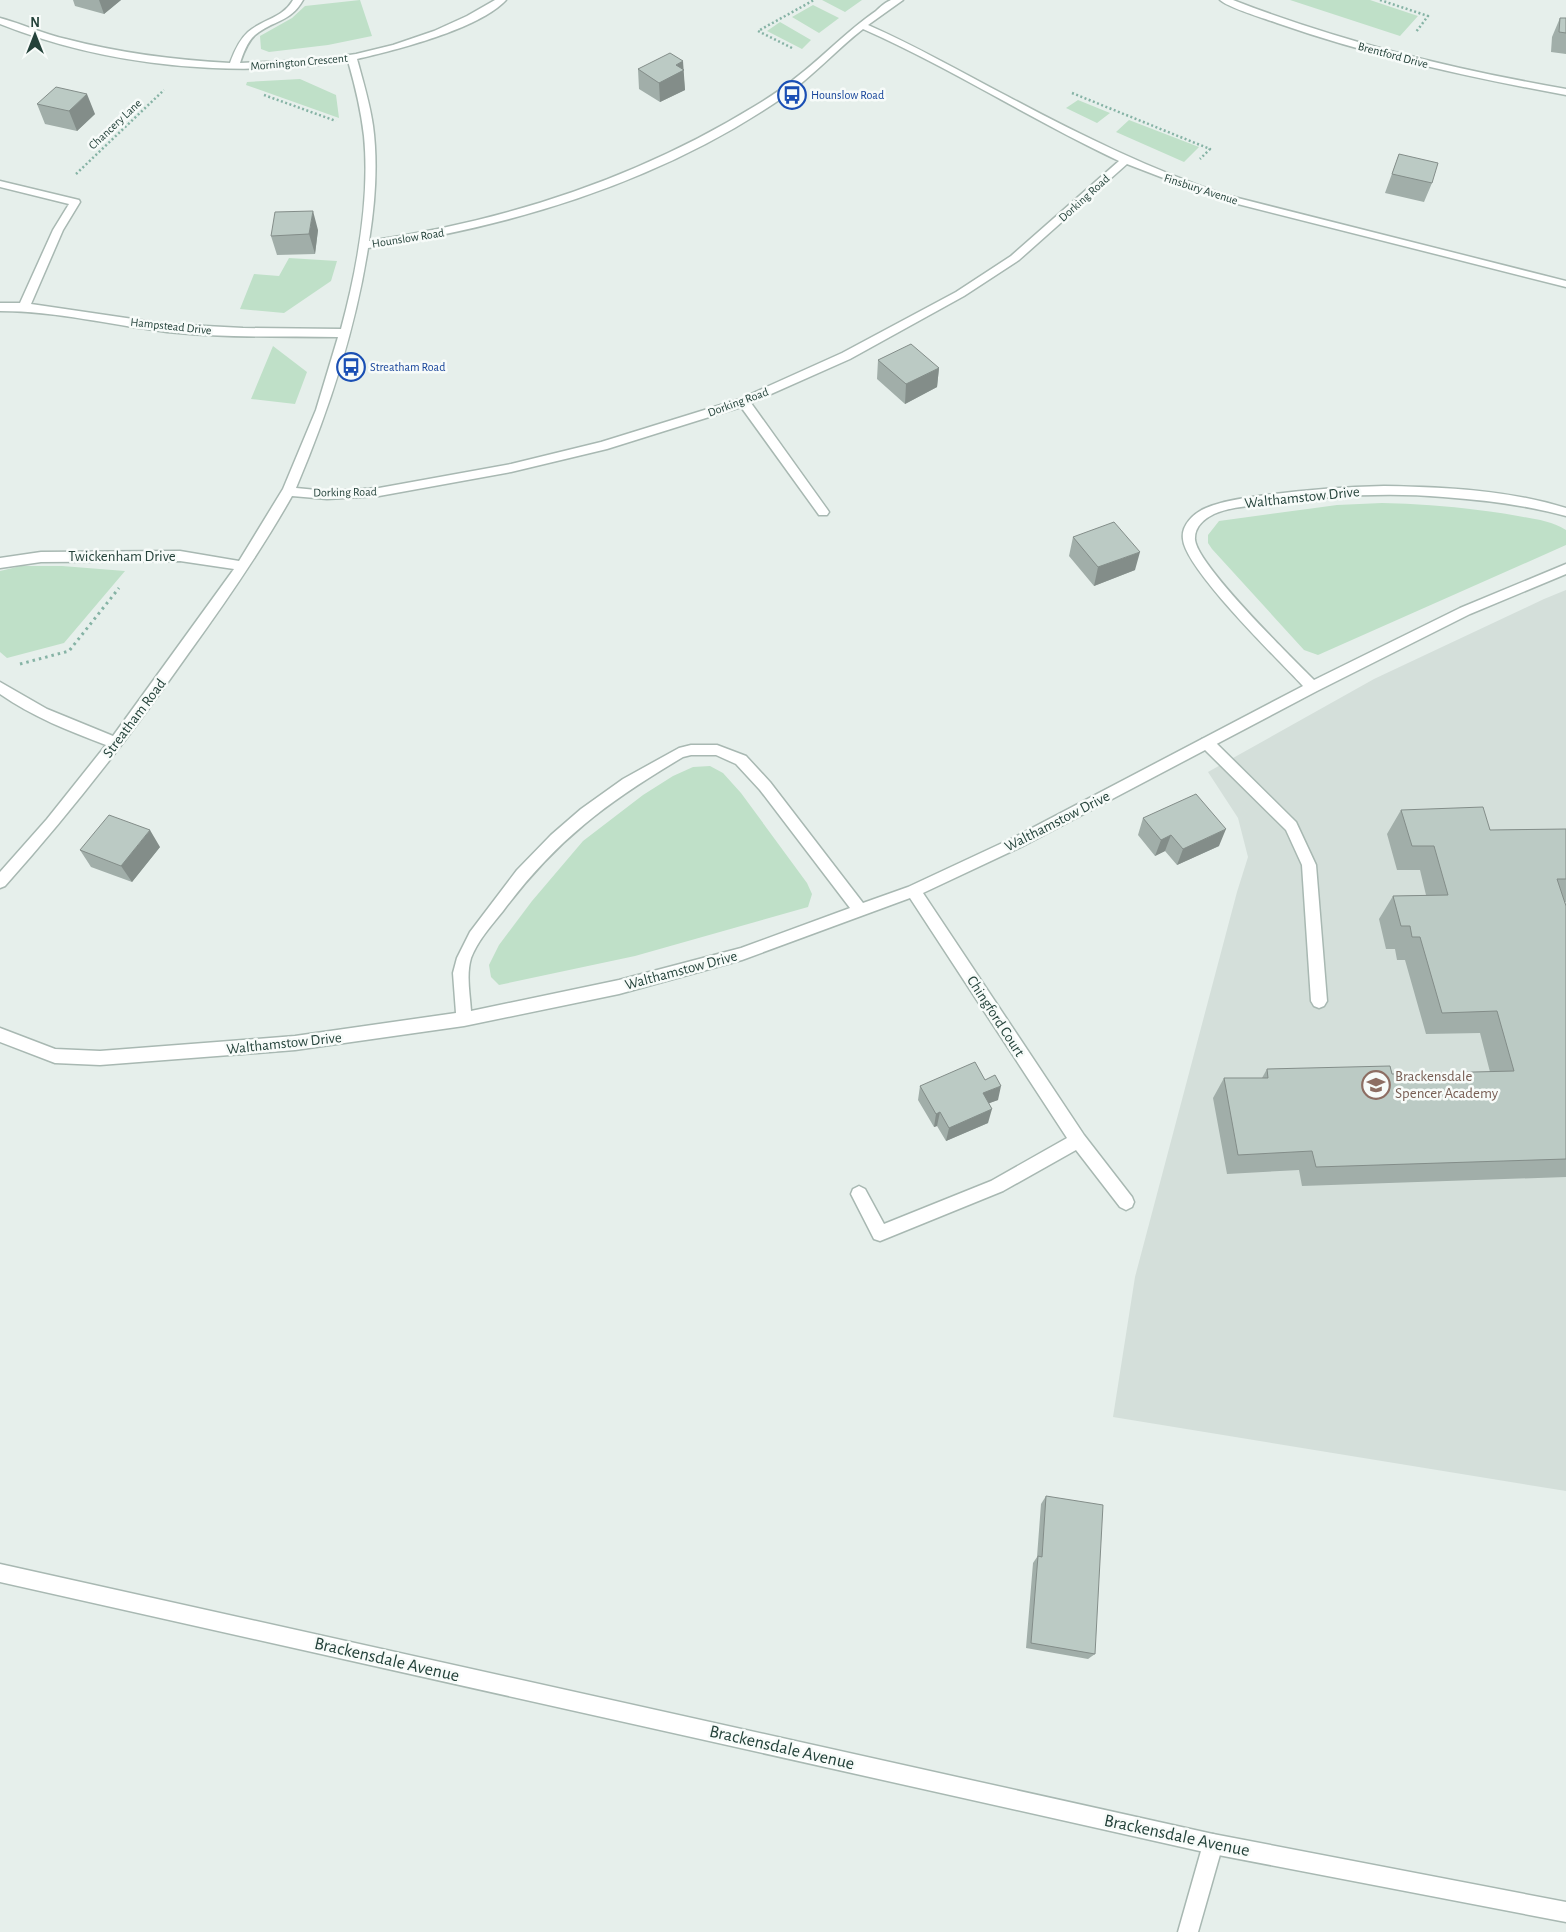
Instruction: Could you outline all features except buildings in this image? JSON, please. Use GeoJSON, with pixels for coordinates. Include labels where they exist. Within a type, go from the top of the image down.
{"type":"FeatureCollection","features":[{"type":"Feature","properties":{"kind":"street"},"geometry":{"type":"LineString","coordinates":[[233,67],[241,48],[251,34],[287,16],[298,0]]}},
{"type":"Feature","properties":{"kind":"street","name":"Mornington Crescent"},"geometry":{"type":"LineString","coordinates":[[0,22],[78,45],[133,56],[190,64],[233,67],[288,66],[352,58],[422,39],[473,16],[501,0]]}},
{"type":"Feature","properties":{"kind":"street","name":"Hounslow Road"},"geometry":{"type":"LineString","coordinates":[[365,245],[452,232],[539,208],[597,189],[638,172],[728,126],[793,86],[862,25],[898,0]]}},
{"type":"Feature","properties":{"kind":"street","name":"Brentford Drive"},"geometry":{"type":"LineString","coordinates":[[1225,0],[1313,32],[1398,56],[1475,75],[1566,92]]}},
{"type":"Feature","properties":{"kind":"street","name":"Finsbury Avenue"},"geometry":{"type":"LineString","coordinates":[[862,25],[895,39],[990,91],[1126,160],[1176,182],[1222,197],[1566,284]]}},
{"type":"Feature","properties":{"kind":"street","name":"Streatham Road"},"geometry":{"type":"LineString","coordinates":[[0,882],[117,743],[154,694],[243,566],[288,491],[317,420],[344,333],[365,245],[370,148],[364,103],[352,58]]}},
{"type":"Feature","properties":{"kind":"street","name":"Dorking Road"},"geometry":{"type":"LineString","coordinates":[[288,491],[327,495],[380,492],[511,468],[603,446],[744,402],[846,356],[960,294],[1015,258],[1126,160]]}},
{"type":"Feature","properties":{"kind":"street"},"geometry":{"type":"LineString","coordinates":[[0,184],[75,202],[58,230],[24,307]]}},
{"type":"Feature","properties":{"kind":"street","name":"Hampstead Drive"},"geometry":{"type":"LineString","coordinates":[[0,307],[24,307],[167,328],[243,332],[344,333]]}},
{"type":"Feature","properties":{"kind":"street"},"geometry":{"type":"LineString","coordinates":[[744,402],[823,512]]}},
{"type":"Feature","properties":{"kind":"street","name":"Walthamstow Drive"},"geometry":{"type":"LineString","coordinates":[[1312,687],[1237,608],[1193,554],[1188,535],[1199,515],[1232,504],[1296,495],[1378,489],[1457,493],[1521,502],[1566,512]]}},
{"type":"Feature","properties":{"kind":"street","name":"Twickenham Drive"},"geometry":{"type":"LineString","coordinates":[[0,563],[42,556],[180,556],[243,566]]}},
{"type":"Feature","properties":{"kind":"street","name":"Walthamstow Drive"},"geometry":{"type":"LineString","coordinates":[[0,1035],[55,1056],[100,1058],[295,1043],[464,1019],[619,987],[742,954],[913,891],[1018,842],[1312,687],[1465,611],[1566,569]]}},
{"type":"Feature","properties":{"kind":"street"},"geometry":{"type":"LineString","coordinates":[[0,687],[34,709],[69,726],[117,743]]}},
{"type":"Feature","properties":{"kind":"street"},"geometry":{"type":"LineString","coordinates":[[1207,743],[1292,826],[1309,865],[1319,1000]]}},
{"type":"Feature","properties":{"kind":"street"},"geometry":{"type":"LineString","coordinates":[[464,1019],[461,973],[464,958],[475,936],[522,874],[556,839],[586,813],[628,782],[679,753],[691,750],[717,750],[740,760],[765,786],[861,911]]}},
{"type":"Feature","properties":{"kind":"street","name":"Chingford Court"},"geometry":{"type":"LineString","coordinates":[[913,891],[1078,1140],[1126,1202]]}},
{"type":"Feature","properties":{"kind":"street"},"geometry":{"type":"LineString","coordinates":[[859,1194],[880,1233],[997,1186],[1078,1140]]}},
{"type":"Feature","properties":{"kind":"street","name":"Brackensdale Avenue"},"geometry":{"type":"LineString","coordinates":[[0,1573],[1213,1844],[1566,1912]]}},
{"type":"Feature","properties":{"kind":"street"},"geometry":{"type":"LineString","coordinates":[[1188,1932],[1213,1844]]}},
{"type":"Feature","properties":{"kind":"path"},"geometry":{"type":"LineString","coordinates":[[814,0],[758,31],[819,62]]}},
{"type":"Feature","properties":{"kind":"path"},"geometry":{"type":"LineString","coordinates":[[1380,0],[1428,16],[1398,56]]}},
{"type":"Feature","properties":{"kind":"path","name":"Chancery Lane"},"geometry":{"type":"LineString","coordinates":[[53,197],[190,64]]}},
{"type":"Feature","properties":{"kind":"path"},"geometry":{"type":"LineString","coordinates":[[1072,93],[1210,149],[1176,182]]}},
{"type":"Feature","properties":{"kind":"path"},"geometry":{"type":"LineString","coordinates":[[259,94],[368,132]]}},
{"type":"Feature","properties":{"kind":"path"},"geometry":{"type":"LineString","coordinates":[[17,664],[69,651],[145,556]]}},
{"type":"Feature","properties":{"kind":"shaded area","name":"Brackensdale Spencer Academy"},"geometry":{"type":"Polygon","coordinates":[[[1566,590],[1566,1491],[1113,1417],[1135,1277],[1237,892],[1248,857],[1238,818],[1208,772],[1374,679],[1566,590]]]}},
{"type":"Feature","properties":{"kind":"green space"},"geometry":{"type":"Polygon","coordinates":[[[360,0],[372,36],[328,45],[269,52],[261,49],[260,36],[292,18],[305,6],[360,0]]]}},
{"type":"Feature","properties":{"kind":"green space"},"geometry":{"type":"Polygon","coordinates":[[[822,0],[862,0],[845,12],[822,0]]]}},
{"type":"Feature","properties":{"kind":"green space"},"geometry":{"type":"Polygon","coordinates":[[[1290,0],[1370,0],[1418,16],[1400,36],[1290,0]]]}},
{"type":"Feature","properties":{"kind":"green space"},"geometry":{"type":"Polygon","coordinates":[[[813,5],[839,18],[819,33],[792,17],[813,5]]]}},
{"type":"Feature","properties":{"kind":"green space"},"geometry":{"type":"Polygon","coordinates":[[[780,22],[811,40],[802,49],[767,31],[780,22]]]}},
{"type":"Feature","properties":{"kind":"green space"},"geometry":{"type":"Polygon","coordinates":[[[300,79],[336,95],[339,118],[246,85],[247,82],[300,79]]]}},
{"type":"Feature","properties":{"kind":"green space"},"geometry":{"type":"Polygon","coordinates":[[[1078,100],[1110,113],[1097,123],[1066,108],[1078,100]]]}},
{"type":"Feature","properties":{"kind":"green space"},"geometry":{"type":"Polygon","coordinates":[[[1129,120],[1199,147],[1184,162],[1116,132],[1129,120]]]}},
{"type":"Feature","properties":{"kind":"green space"},"geometry":{"type":"Polygon","coordinates":[[[289,258],[337,261],[331,281],[284,313],[240,309],[254,274],[279,276],[289,258]]]}},
{"type":"Feature","properties":{"kind":"green space"},"geometry":{"type":"Polygon","coordinates":[[[273,346],[307,372],[295,404],[251,399],[273,346]]]}},
{"type":"Feature","properties":{"kind":"green space"},"geometry":{"type":"Polygon","coordinates":[[[1382,503],[1433,505],[1501,513],[1543,521],[1555,524],[1566,530],[1566,545],[1318,655],[1304,650],[1208,543],[1208,535],[1219,521],[1337,505],[1382,503]]]}},
{"type":"Feature","properties":{"kind":"green space"},"geometry":{"type":"Polygon","coordinates":[[[21,566],[62,566],[125,571],[64,643],[7,658],[0,652],[0,571],[21,566]]]}},
{"type":"Feature","properties":{"kind":"green space"},"geometry":{"type":"Polygon","coordinates":[[[710,766],[723,773],[741,793],[807,883],[812,894],[808,907],[635,956],[499,985],[491,977],[489,965],[499,945],[532,901],[583,841],[643,795],[673,776],[693,767],[710,766]]]}},
{"type":"Feature","properties":{"kind":"place","name":"Hounslow Road"},"geometry":{"type":"Point","coordinates":[792,95]}},
{"type":"Feature","properties":{"kind":"place","name":"Streatham Road"},"geometry":{"type":"Point","coordinates":[351,367]}},
{"type":"Feature","properties":{"kind":"place","name":"Brackensdale Spencer Academy"},"geometry":{"type":"Point","coordinates":[1376,1085]}}]}
